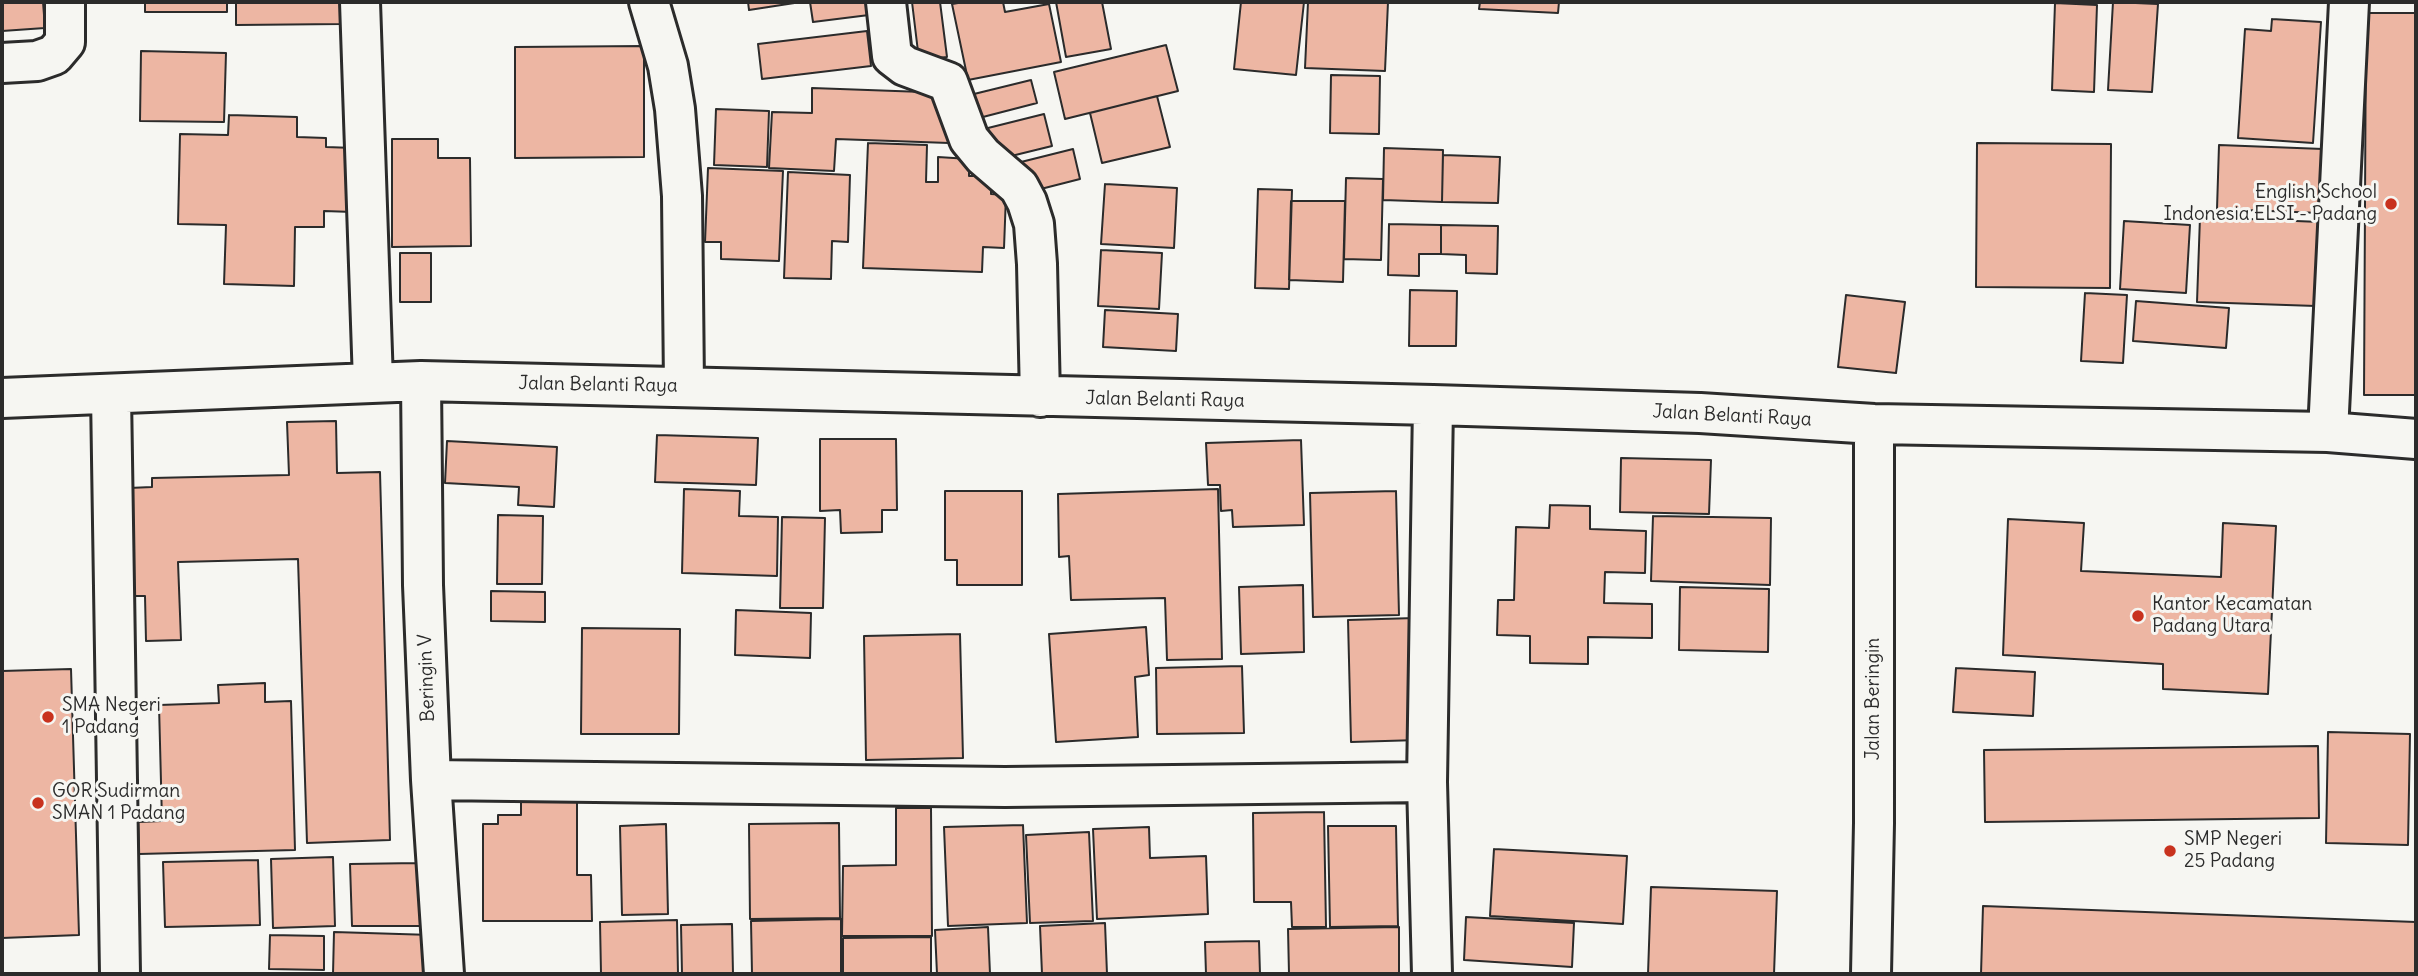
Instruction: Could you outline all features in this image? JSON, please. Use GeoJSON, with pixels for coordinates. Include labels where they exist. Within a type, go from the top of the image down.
{"type":"FeatureCollection","features":[{"type":"Feature","properties":{"kind":"street"},"geometry":{"type":"LineString","coordinates":[[2,63],[37,61],[54,55],[65,42],[65,2]]}},
{"type":"Feature","properties":{"kind":"street"},"geometry":{"type":"LineString","coordinates":[[360,2],[373,382]]}},
{"type":"Feature","properties":{"kind":"street"},"geometry":{"type":"LineString","coordinates":[[649,2],[668,66],[675,109],[682,196],[684,386]]}},
{"type":"Feature","properties":{"kind":"street"},"geometry":{"type":"LineString","coordinates":[[886,2],[892,56],[898,63],[948,82],[969,139],[983,156],[1018,187],[1027,202],[1034,224],[1037,264],[1040,397]]}},
{"type":"Feature","properties":{"kind":"street"},"geometry":{"type":"LineString","coordinates":[[2328,432],[2349,2]]}},
{"type":"Feature","properties":{"kind":"street","name":"Jalan Belanti Raya"},"geometry":{"type":"LineString","coordinates":[[2,398],[421,381],[1433,405],[1700,413],[1874,424],[2328,432],[2416,439]]}},
{"type":"Feature","properties":{"kind":"street","name":"Beringin V"},"geometry":{"type":"LineString","coordinates":[[421,381],[424,585],[431,780],[444,974]]}},
{"type":"Feature","properties":{"kind":"street"},"geometry":{"type":"LineString","coordinates":[[111,394],[120,974]]}},
{"type":"Feature","properties":{"kind":"street"},"geometry":{"type":"LineString","coordinates":[[1432,974],[1427,782],[1433,405]]}},
{"type":"Feature","properties":{"kind":"street","name":"Jalan Beringin"},"geometry":{"type":"LineString","coordinates":[[1871,974],[1874,823],[1874,424]]}},
{"type":"Feature","properties":{"kind":"street"},"geometry":{"type":"LineString","coordinates":[[431,780],[1005,787],[1427,782]]}},
{"type":"Feature","properties":{"kind":"building"},"geometry":{"type":"Polygon","coordinates":[[[2,2],[43,2],[45,28],[2,31],[2,2]]]}},
{"type":"Feature","properties":{"kind":"building"},"geometry":{"type":"Polygon","coordinates":[[[145,2],[227,2],[227,12],[145,12],[145,2]]]}},
{"type":"Feature","properties":{"kind":"building"},"geometry":{"type":"Polygon","coordinates":[[[236,2],[342,2],[342,24],[236,25],[236,2]]]}},
{"type":"Feature","properties":{"kind":"building"},"geometry":{"type":"Polygon","coordinates":[[[748,2],[801,2],[749,10],[748,2]]]}},
{"type":"Feature","properties":{"kind":"building"},"geometry":{"type":"Polygon","coordinates":[[[810,2],[875,2],[877,14],[813,22],[810,2]]]}},
{"type":"Feature","properties":{"kind":"building"},"geometry":{"type":"Polygon","coordinates":[[[912,2],[940,2],[947,57],[919,60],[912,2]]]}},
{"type":"Feature","properties":{"kind":"building"},"geometry":{"type":"Polygon","coordinates":[[[1003,2],[1005,12],[1049,4],[1061,62],[968,80],[952,4],[1003,2]]]}},
{"type":"Feature","properties":{"kind":"building"},"geometry":{"type":"Polygon","coordinates":[[[1056,2],[1102,2],[1111,49],[1066,57],[1056,2]]]}},
{"type":"Feature","properties":{"kind":"building"},"geometry":{"type":"Polygon","coordinates":[[[1241,2],[1304,2],[1296,75],[1234,69],[1241,2]]]}},
{"type":"Feature","properties":{"kind":"building"},"geometry":{"type":"Polygon","coordinates":[[[1308,2],[1388,2],[1385,71],[1305,68],[1308,2]]]}},
{"type":"Feature","properties":{"kind":"building"},"geometry":{"type":"Polygon","coordinates":[[[1480,2],[1559,2],[1558,13],[1479,9],[1480,2]]]}},
{"type":"Feature","properties":{"kind":"building"},"geometry":{"type":"Polygon","coordinates":[[[2113,2],[2158,4],[2152,92],[2108,90],[2113,2]]]}},
{"type":"Feature","properties":{"kind":"building"},"geometry":{"type":"Polygon","coordinates":[[[2055,3],[2097,5],[2094,92],[2052,90],[2055,3]]]}},
{"type":"Feature","properties":{"kind":"building","name":"English School Indonesia ELSI - Padang"},"geometry":{"type":"Polygon","coordinates":[[[2366,13],[2416,13],[2416,395],[2364,395],[2366,13]]]}},
{"type":"Feature","properties":{"kind":"building"},"geometry":{"type":"Polygon","coordinates":[[[2272,19],[2321,22],[2313,143],[2238,138],[2245,29],[2271,31],[2272,19]]]}},
{"type":"Feature","properties":{"kind":"building"},"geometry":{"type":"Polygon","coordinates":[[[867,31],[871,66],[762,79],[758,44],[867,31]]]}},
{"type":"Feature","properties":{"kind":"building"},"geometry":{"type":"Polygon","coordinates":[[[1166,45],[1178,91],[1065,119],[1054,72],[1166,45]]]}},
{"type":"Feature","properties":{"kind":"building"},"geometry":{"type":"Polygon","coordinates":[[[644,46],[644,157],[515,158],[515,47],[644,46]]]}},
{"type":"Feature","properties":{"kind":"building"},"geometry":{"type":"Polygon","coordinates":[[[141,51],[226,53],[224,122],[140,121],[141,51]]]}},
{"type":"Feature","properties":{"kind":"building"},"geometry":{"type":"Polygon","coordinates":[[[1331,75],[1380,76],[1379,134],[1330,133],[1331,75]]]}},
{"type":"Feature","properties":{"kind":"building"},"geometry":{"type":"Polygon","coordinates":[[[1031,80],[1037,103],[979,118],[974,94],[1031,80]]]}},
{"type":"Feature","properties":{"kind":"building"},"geometry":{"type":"Polygon","coordinates":[[[812,88],[951,93],[949,143],[836,139],[834,171],[769,168],[772,112],[812,113],[812,88]]]}},
{"type":"Feature","properties":{"kind":"building"},"geometry":{"type":"Polygon","coordinates":[[[1157,96],[1170,147],[1102,163],[1090,113],[1157,96]]]}},
{"type":"Feature","properties":{"kind":"building"},"geometry":{"type":"Polygon","coordinates":[[[716,109],[769,111],[767,167],[714,165],[716,109]]]}},
{"type":"Feature","properties":{"kind":"building"},"geometry":{"type":"Polygon","coordinates":[[[1044,114],[1052,146],[995,160],[988,128],[1044,114]]]}},
{"type":"Feature","properties":{"kind":"building"},"geometry":{"type":"Polygon","coordinates":[[[229,115],[297,117],[297,137],[326,138],[326,147],[354,148],[353,212],[324,211],[324,227],[295,227],[294,286],[224,284],[226,225],[178,224],[180,134],[228,135],[229,115]]]}},
{"type":"Feature","properties":{"kind":"building"},"geometry":{"type":"Polygon","coordinates":[[[392,139],[438,139],[438,158],[470,158],[471,246],[392,247],[392,139]]]}},
{"type":"Feature","properties":{"kind":"building"},"geometry":{"type":"Polygon","coordinates":[[[868,143],[927,145],[926,182],[938,182],[938,157],[969,159],[969,176],[991,176],[991,194],[1006,195],[1004,248],[983,247],[982,272],[863,268],[868,143]]]}},
{"type":"Feature","properties":{"kind":"building"},"geometry":{"type":"Polygon","coordinates":[[[1977,143],[2111,144],[2110,288],[1976,287],[1977,143]]]}},
{"type":"Feature","properties":{"kind":"building"},"geometry":{"type":"Polygon","coordinates":[[[2219,145],[2323,149],[2321,213],[2217,209],[2219,145]]]}},
{"type":"Feature","properties":{"kind":"building"},"geometry":{"type":"Polygon","coordinates":[[[1384,148],[1443,150],[1442,202],[1383,200],[1384,148]]]}},
{"type":"Feature","properties":{"kind":"building"},"geometry":{"type":"Polygon","coordinates":[[[1073,149],[1080,179],[1029,192],[1021,162],[1073,149]]]}},
{"type":"Feature","properties":{"kind":"building"},"geometry":{"type":"Polygon","coordinates":[[[1443,155],[1500,157],[1498,203],[1442,202],[1443,155]]]}},
{"type":"Feature","properties":{"kind":"building"},"geometry":{"type":"Polygon","coordinates":[[[708,168],[783,171],[779,261],[721,259],[721,242],[705,242],[708,168]]]}},
{"type":"Feature","properties":{"kind":"building"},"geometry":{"type":"Polygon","coordinates":[[[788,172],[850,175],[848,242],[832,241],[831,279],[784,278],[788,172]]]}},
{"type":"Feature","properties":{"kind":"building"},"geometry":{"type":"Polygon","coordinates":[[[1346,178],[1383,179],[1381,260],[1344,259],[1346,178]]]}},
{"type":"Feature","properties":{"kind":"building"},"geometry":{"type":"Polygon","coordinates":[[[1105,184],[1177,188],[1174,248],[1101,244],[1105,184]]]}},
{"type":"Feature","properties":{"kind":"building"},"geometry":{"type":"Polygon","coordinates":[[[1258,189],[1292,190],[1289,289],[1255,288],[1258,189]]]}},
{"type":"Feature","properties":{"kind":"building"},"geometry":{"type":"Polygon","coordinates":[[[1291,201],[1345,201],[1343,282],[1289,280],[1291,201]]]}},
{"type":"Feature","properties":{"kind":"building"},"geometry":{"type":"Polygon","coordinates":[[[2200,217],[2320,222],[2316,306],[2197,302],[2200,217]]]}},
{"type":"Feature","properties":{"kind":"building"},"geometry":{"type":"Polygon","coordinates":[[[2124,221],[2190,225],[2186,293],[2120,289],[2124,221]]]}},
{"type":"Feature","properties":{"kind":"building"},"geometry":{"type":"Polygon","coordinates":[[[1389,224],[1441,225],[1441,254],[1419,254],[1419,276],[1388,275],[1389,224]]]}},
{"type":"Feature","properties":{"kind":"building"},"geometry":{"type":"Polygon","coordinates":[[[1441,225],[1498,226],[1497,274],[1466,273],[1466,255],[1441,254],[1441,225]]]}},
{"type":"Feature","properties":{"kind":"building"},"geometry":{"type":"Polygon","coordinates":[[[1101,250],[1162,253],[1159,309],[1098,306],[1101,250]]]}},
{"type":"Feature","properties":{"kind":"building"},"geometry":{"type":"Polygon","coordinates":[[[400,253],[431,253],[431,302],[400,302],[400,253]]]}},
{"type":"Feature","properties":{"kind":"building"},"geometry":{"type":"Polygon","coordinates":[[[1410,290],[1457,291],[1456,346],[1409,346],[1410,290]]]}},
{"type":"Feature","properties":{"kind":"building"},"geometry":{"type":"Polygon","coordinates":[[[2085,293],[2127,295],[2123,363],[2081,361],[2085,293]]]}},
{"type":"Feature","properties":{"kind":"building"},"geometry":{"type":"Polygon","coordinates":[[[1846,295],[1905,302],[1896,373],[1838,367],[1846,295]]]}},
{"type":"Feature","properties":{"kind":"building"},"geometry":{"type":"Polygon","coordinates":[[[2136,301],[2229,308],[2226,348],[2133,341],[2136,301]]]}},
{"type":"Feature","properties":{"kind":"building"},"geometry":{"type":"Polygon","coordinates":[[[1105,310],[1178,314],[1176,351],[1103,347],[1105,310]]]}},
{"type":"Feature","properties":{"kind":"building"},"geometry":{"type":"Polygon","coordinates":[[[336,421],[337,473],[380,472],[390,840],[307,843],[298,559],[178,562],[181,640],[146,641],[145,596],[132,596],[129,488],[152,487],[152,478],[289,475],[287,422],[336,421]]]}},
{"type":"Feature","properties":{"kind":"building"},"geometry":{"type":"Polygon","coordinates":[[[657,435],[758,438],[756,485],[655,482],[657,435]]]}},
{"type":"Feature","properties":{"kind":"building"},"geometry":{"type":"Polygon","coordinates":[[[820,439],[896,439],[897,510],[882,510],[882,532],[841,533],[840,510],[820,511],[820,439]]]}},
{"type":"Feature","properties":{"kind":"building"},"geometry":{"type":"Polygon","coordinates":[[[1301,440],[1304,525],[1233,527],[1232,510],[1221,511],[1220,485],[1208,485],[1206,443],[1301,440]]]}},
{"type":"Feature","properties":{"kind":"building"},"geometry":{"type":"Polygon","coordinates":[[[447,441],[557,447],[554,507],[518,505],[519,487],[445,483],[447,441]]]}},
{"type":"Feature","properties":{"kind":"building"},"geometry":{"type":"Polygon","coordinates":[[[1621,458],[1711,460],[1709,514],[1620,512],[1621,458]]]}},
{"type":"Feature","properties":{"kind":"building"},"geometry":{"type":"Polygon","coordinates":[[[684,489],[740,491],[739,516],[778,517],[777,576],[682,573],[684,489]]]}},
{"type":"Feature","properties":{"kind":"building"},"geometry":{"type":"Polygon","coordinates":[[[1218,489],[1222,659],[1167,660],[1165,598],[1071,600],[1069,556],[1059,557],[1058,494],[1218,489]]]}},
{"type":"Feature","properties":{"kind":"building"},"geometry":{"type":"Polygon","coordinates":[[[945,491],[1022,491],[1022,585],[957,585],[957,560],[945,560],[945,491]]]}},
{"type":"Feature","properties":{"kind":"building"},"geometry":{"type":"Polygon","coordinates":[[[1396,491],[1399,615],[1313,617],[1310,493],[1396,491]]]}},
{"type":"Feature","properties":{"kind":"building"},"geometry":{"type":"Polygon","coordinates":[[[1550,505],[1590,506],[1590,529],[1646,531],[1645,573],[1605,572],[1604,603],[1652,604],[1652,638],[1588,637],[1588,664],[1530,663],[1530,636],[1497,635],[1498,600],[1514,600],[1516,527],[1549,528],[1550,505]]]}},
{"type":"Feature","properties":{"kind":"building"},"geometry":{"type":"Polygon","coordinates":[[[498,515],[543,516],[542,584],[497,584],[498,515]]]}},
{"type":"Feature","properties":{"kind":"building"},"geometry":{"type":"Polygon","coordinates":[[[1653,516],[1771,518],[1770,585],[1651,581],[1653,516]]]}},
{"type":"Feature","properties":{"kind":"building"},"geometry":{"type":"Polygon","coordinates":[[[782,517],[825,518],[823,608],[780,608],[782,517]]]}},
{"type":"Feature","properties":{"kind":"building","name":"Kantor Kecamatan Padang Utara"},"geometry":{"type":"Polygon","coordinates":[[[2008,519],[2084,523],[2081,571],[2221,577],[2223,523],[2276,526],[2268,694],[2163,689],[2163,664],[2003,655],[2008,519]]]}},
{"type":"Feature","properties":{"kind":"building"},"geometry":{"type":"Polygon","coordinates":[[[1303,585],[1304,652],[1241,654],[1239,587],[1303,585]]]}},
{"type":"Feature","properties":{"kind":"building"},"geometry":{"type":"Polygon","coordinates":[[[1680,587],[1769,589],[1768,652],[1679,650],[1680,587]]]}},
{"type":"Feature","properties":{"kind":"building"},"geometry":{"type":"Polygon","coordinates":[[[491,591],[545,592],[545,622],[491,621],[491,591]]]}},
{"type":"Feature","properties":{"kind":"building"},"geometry":{"type":"Polygon","coordinates":[[[736,610],[811,613],[810,658],[735,655],[736,610]]]}},
{"type":"Feature","properties":{"kind":"building"},"geometry":{"type":"Polygon","coordinates":[[[1415,618],[1419,740],[1351,742],[1348,620],[1415,618]]]}},
{"type":"Feature","properties":{"kind":"building"},"geometry":{"type":"Polygon","coordinates":[[[1146,627],[1149,675],[1135,677],[1138,737],[1056,742],[1049,634],[1146,627]]]}},
{"type":"Feature","properties":{"kind":"building"},"geometry":{"type":"Polygon","coordinates":[[[582,628],[680,629],[679,734],[581,734],[582,628]]]}},
{"type":"Feature","properties":{"kind":"building"},"geometry":{"type":"Polygon","coordinates":[[[960,634],[963,758],[866,760],[864,636],[960,634]]]}},
{"type":"Feature","properties":{"kind":"building"},"geometry":{"type":"Polygon","coordinates":[[[1242,666],[1244,733],[1157,734],[1156,668],[1242,666]]]}},
{"type":"Feature","properties":{"kind":"building"},"geometry":{"type":"Polygon","coordinates":[[[1956,668],[2035,672],[2033,716],[1953,712],[1956,668]]]}},
{"type":"Feature","properties":{"kind":"building","name":"GOR Sudirman SMAN 1 Padang"},"geometry":{"type":"Polygon","coordinates":[[[71,669],[79,935],[2,938],[2,671],[71,669]]]}},
{"type":"Feature","properties":{"kind":"building"},"geometry":{"type":"Polygon","coordinates":[[[265,683],[265,702],[291,701],[295,850],[139,854],[138,822],[162,821],[159,705],[219,703],[218,685],[265,683]]]}},
{"type":"Feature","properties":{"kind":"building"},"geometry":{"type":"Polygon","coordinates":[[[2328,732],[2410,734],[2408,845],[2326,843],[2328,732]]]}},
{"type":"Feature","properties":{"kind":"building"},"geometry":{"type":"Polygon","coordinates":[[[2318,746],[2319,818],[1985,822],[1984,750],[2318,746]]]}},
{"type":"Feature","properties":{"kind":"building"},"geometry":{"type":"Polygon","coordinates":[[[577,801],[577,875],[591,875],[592,921],[483,921],[483,824],[498,824],[498,815],[521,815],[521,802],[577,801]]]}},
{"type":"Feature","properties":{"kind":"building"},"geometry":{"type":"Polygon","coordinates":[[[896,808],[931,808],[932,936],[842,936],[843,866],[896,865],[896,808]]]}},
{"type":"Feature","properties":{"kind":"building"},"geometry":{"type":"Polygon","coordinates":[[[1324,812],[1326,927],[1292,927],[1291,902],[1254,902],[1253,813],[1324,812]]]}},
{"type":"Feature","properties":{"kind":"building"},"geometry":{"type":"Polygon","coordinates":[[[839,823],[840,918],[750,919],[749,824],[839,823]]]}},
{"type":"Feature","properties":{"kind":"building"},"geometry":{"type":"Polygon","coordinates":[[[666,824],[668,914],[622,915],[620,826],[666,824]]]}},
{"type":"Feature","properties":{"kind":"building"},"geometry":{"type":"Polygon","coordinates":[[[1023,825],[1027,923],[948,926],[944,827],[1023,825]]]}},
{"type":"Feature","properties":{"kind":"building"},"geometry":{"type":"Polygon","coordinates":[[[1328,826],[1396,826],[1398,926],[1330,927],[1328,826]]]}},
{"type":"Feature","properties":{"kind":"building"},"geometry":{"type":"Polygon","coordinates":[[[1149,827],[1150,858],[1206,856],[1208,914],[1097,919],[1093,829],[1149,827]]]}},
{"type":"Feature","properties":{"kind":"building"},"geometry":{"type":"Polygon","coordinates":[[[1089,832],[1093,921],[1030,923],[1026,835],[1089,832]]]}},
{"type":"Feature","properties":{"kind":"building"},"geometry":{"type":"Polygon","coordinates":[[[1494,849],[1627,856],[1623,924],[1490,916],[1494,849]]]}},
{"type":"Feature","properties":{"kind":"building"},"geometry":{"type":"Polygon","coordinates":[[[333,857],[335,926],[273,928],[271,859],[333,857]]]}},
{"type":"Feature","properties":{"kind":"building"},"geometry":{"type":"Polygon","coordinates":[[[258,860],[260,925],[165,927],[163,862],[258,860]]]}},
{"type":"Feature","properties":{"kind":"building"},"geometry":{"type":"Polygon","coordinates":[[[419,863],[420,926],[352,926],[350,864],[419,863]]]}},
{"type":"Feature","properties":{"kind":"building"},"geometry":{"type":"Polygon","coordinates":[[[1651,887],[1777,891],[1774,974],[1648,974],[1651,887]]]}},
{"type":"Feature","properties":{"kind":"building"},"geometry":{"type":"Polygon","coordinates":[[[1983,906],[2416,922],[2416,974],[1981,974],[1983,906]]]}},
{"type":"Feature","properties":{"kind":"building"},"geometry":{"type":"Polygon","coordinates":[[[1466,917],[1574,923],[1572,967],[1464,960],[1466,917]]]}},
{"type":"Feature","properties":{"kind":"building"},"geometry":{"type":"Polygon","coordinates":[[[841,919],[841,974],[752,974],[751,921],[841,919]]]}},
{"type":"Feature","properties":{"kind":"building"},"geometry":{"type":"Polygon","coordinates":[[[677,920],[678,974],[601,974],[600,922],[677,920]]]}},
{"type":"Feature","properties":{"kind":"building"},"geometry":{"type":"Polygon","coordinates":[[[1105,923],[1107,974],[1042,974],[1040,926],[1105,923]]]}},
{"type":"Feature","properties":{"kind":"building"},"geometry":{"type":"Polygon","coordinates":[[[732,924],[733,974],[682,974],[681,925],[732,924]]]}},
{"type":"Feature","properties":{"kind":"building"},"geometry":{"type":"Polygon","coordinates":[[[988,927],[990,974],[937,974],[935,930],[988,927]]]}},
{"type":"Feature","properties":{"kind":"building"},"geometry":{"type":"Polygon","coordinates":[[[1399,927],[1399,974],[1289,974],[1288,929],[1399,927]]]}},
{"type":"Feature","properties":{"kind":"building"},"geometry":{"type":"Polygon","coordinates":[[[334,932],[432,935],[431,974],[333,974],[334,932]]]}},
{"type":"Feature","properties":{"kind":"building"},"geometry":{"type":"Polygon","coordinates":[[[270,935],[324,936],[324,970],[269,969],[270,935]]]}},
{"type":"Feature","properties":{"kind":"building"},"geometry":{"type":"Polygon","coordinates":[[[931,937],[931,974],[843,974],[843,938],[931,937]]]}},
{"type":"Feature","properties":{"kind":"building"},"geometry":{"type":"Polygon","coordinates":[[[1259,941],[1260,974],[1206,974],[1205,942],[1259,941]]]}},
{"type":"Feature","properties":{"kind":"place","name":"English School Indonesia ELSI - Padang"},"geometry":{"type":"Point","coordinates":[2391,204]}},
{"type":"Feature","properties":{"kind":"place","name":"Kantor Kecamatan Padang Utara"},"geometry":{"type":"Point","coordinates":[2138,616]}},
{"type":"Feature","properties":{"kind":"place","name":"SMA Negeri 1 Padang"},"geometry":{"type":"Point","coordinates":[48,717]}},
{"type":"Feature","properties":{"kind":"place","name":"GOR Sudirman SMAN 1 Padang"},"geometry":{"type":"Point","coordinates":[38,803]}},
{"type":"Feature","properties":{"kind":"place","name":"SMP Negeri 25 Padang"},"geometry":{"type":"Point","coordinates":[2170,851]}}]}
